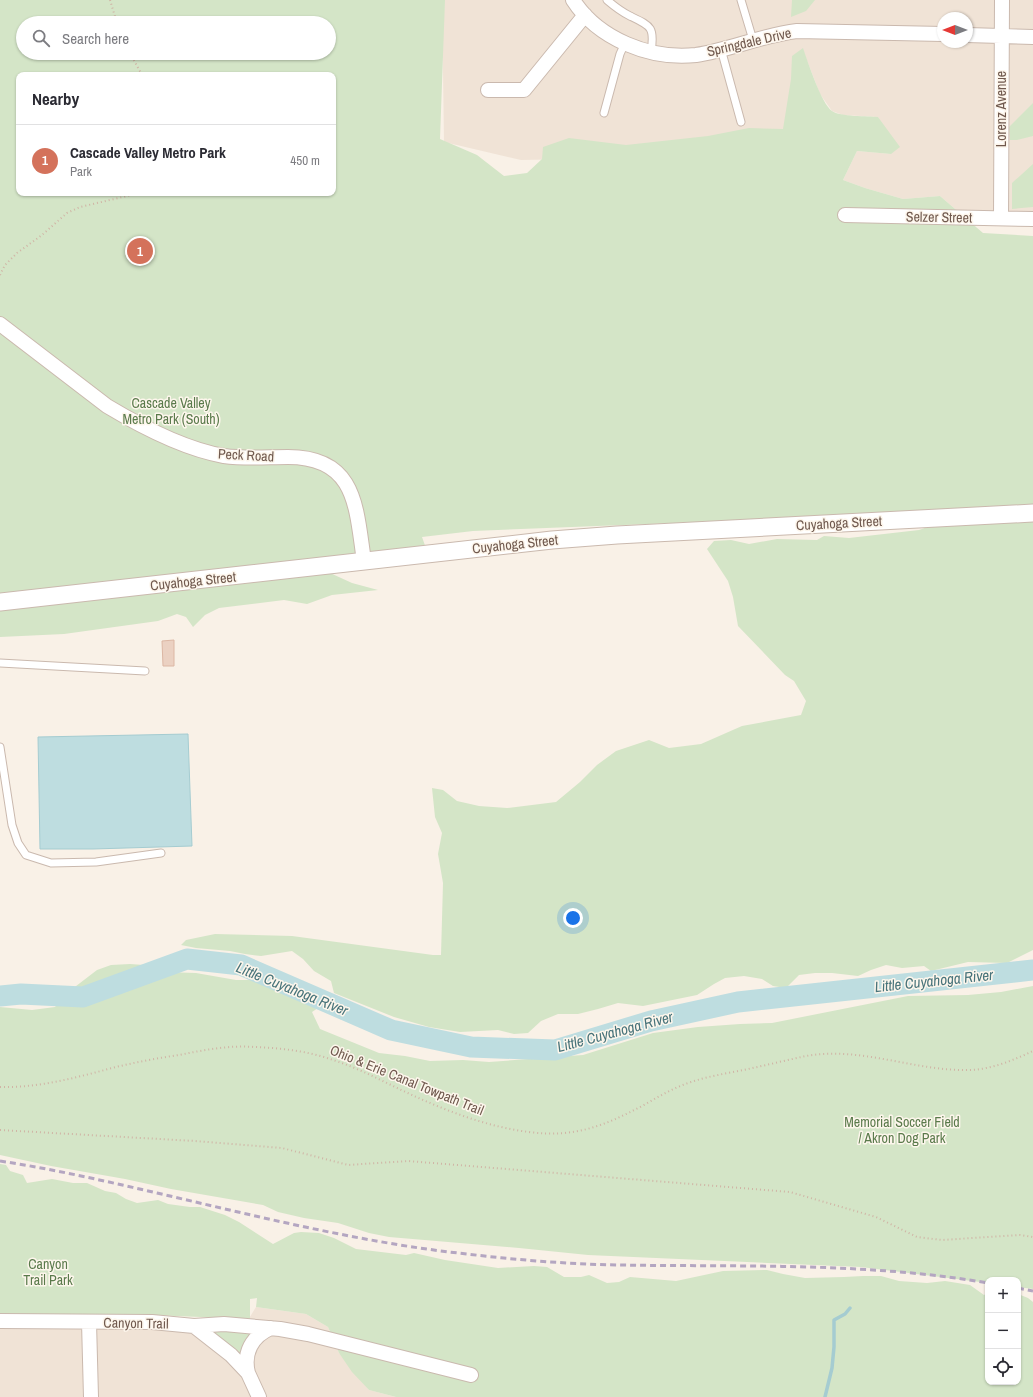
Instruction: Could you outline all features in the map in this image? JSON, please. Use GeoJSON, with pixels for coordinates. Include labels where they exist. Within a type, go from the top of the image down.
{"type":"FeatureCollection","features":[{"type":"Feature","properties":{"kind":"street","name":"Lorenz Avenue"},"geometry":{"type":"LineString","coordinates":[[1001,218],[1002,0]]}},
{"type":"Feature","properties":{"kind":"street","name":"Springdale Drive"},"geometry":{"type":"LineString","coordinates":[[576,1],[585,15],[604,31],[625,43],[651,52],[677,56],[696,55],[778,33],[797,31],[937,34]]}},
{"type":"Feature","properties":{"kind":"street"},"geometry":{"type":"LineString","coordinates":[[488,90],[524,90],[585,15]]}},
{"type":"Feature","properties":{"kind":"street"},"geometry":{"type":"LineString","coordinates":[[973,35],[1033,37]]}},
{"type":"Feature","properties":{"kind":"street","name":"Selzer Street"},"geometry":{"type":"LineString","coordinates":[[845,215],[1033,219]]}},
{"type":"Feature","properties":{"kind":"street","name":"Peck Road"},"geometry":{"type":"LineString","coordinates":[[0,324],[107,406],[125,417],[162,435],[207,453],[244,458],[290,457],[308,459],[327,466],[343,479],[353,498],[364,561]]}},
{"type":"Feature","properties":{"kind":"street","name":"Cuyahoga Street"},"geometry":{"type":"LineString","coordinates":[[0,602],[552,540],[1033,513]]}},
{"type":"Feature","properties":{"kind":"street","name":"Canyon Trail"},"geometry":{"type":"LineString","coordinates":[[0,1321],[152,1322],[194,1326],[224,1324],[271,1328],[308,1334],[471,1375]]}},
{"type":"Feature","properties":{"kind":"street"},"geometry":{"type":"LineString","coordinates":[[89,1322],[91,1397]]}},
{"type":"Feature","properties":{"kind":"street"},"geometry":{"type":"LineString","coordinates":[[194,1326],[231,1355],[248,1374],[259,1397]]}},
{"type":"Feature","properties":{"kind":"street"},"geometry":{"type":"LineString","coordinates":[[248,1374],[246,1359],[251,1344],[257,1336],[271,1328]]}},
{"type":"Feature","properties":{"kind":"lane"},"geometry":{"type":"LineString","coordinates":[[607,0],[630,16],[643,22],[651,30],[653,40],[651,52]]}},
{"type":"Feature","properties":{"kind":"lane"},"geometry":{"type":"LineString","coordinates":[[741,0],[753,40]]}},
{"type":"Feature","properties":{"kind":"lane"},"geometry":{"type":"LineString","coordinates":[[604,113],[620,54],[625,43]]}},
{"type":"Feature","properties":{"kind":"lane"},"geometry":{"type":"LineString","coordinates":[[721,49],[741,122]]}},
{"type":"Feature","properties":{"kind":"lane"},"geometry":{"type":"LineString","coordinates":[[0,663],[145,671]]}},
{"type":"Feature","properties":{"kind":"lane"},"geometry":{"type":"LineString","coordinates":[[0,747],[12,825],[18,843],[26,855],[51,862],[96,862],[161,854]]}},
{"type":"Feature","properties":{"kind":"path"},"geometry":{"type":"LineString","coordinates":[[110,0],[116,16]]}},
{"type":"Feature","properties":{"kind":"path"},"geometry":{"type":"LineString","coordinates":[[134,60],[140,72]]}},
{"type":"Feature","properties":{"kind":"path"},"geometry":{"type":"LineString","coordinates":[[0,276],[5,265],[17,253],[42,235],[67,213],[80,207],[127,196]]}},
{"type":"Feature","properties":{"kind":"path","name":"Ohio & Erie Canal Towpath Trail"},"geometry":{"type":"LineString","coordinates":[[0,1087],[16,1087],[60,1081],[145,1061],[210,1049],[253,1047],[308,1053],[331,1059],[354,1067],[441,1108],[486,1123],[530,1132],[566,1134],[581,1131],[611,1121],[661,1095],[691,1082],[808,1056],[839,1054],[863,1056],[944,1069],[974,1070],[1007,1062],[1033,1051]]}},
{"type":"Feature","properties":{"kind":"path"},"geometry":{"type":"LineString","coordinates":[[0,1130],[195,1141],[282,1148],[348,1165],[408,1161],[790,1192],[876,1217],[917,1237],[942,1240],[1020,1235],[1033,1238]]}},
{"type":"Feature","properties":{"kind":"shaded area"},"geometry":{"type":"Polygon","coordinates":[[[442,0],[1033,0],[1033,219],[1001,218],[1002,36],[973,35],[973,12],[937,12],[937,48],[973,48],[973,41],[998,41],[996,215],[962,215],[940,196],[903,199],[843,180],[857,151],[891,154],[878,117],[843,115],[832,111],[820,94],[803,50],[803,138],[574,159],[521,160],[444,142],[442,0]]]}},
{"type":"Feature","properties":{"kind":"shaded area"},"geometry":{"type":"Polygon","coordinates":[[[256,1307],[306,1314],[328,1327],[339,1353],[369,1390],[396,1397],[0,1397],[0,1321],[245,1325],[256,1307]]]}},
{"type":"Feature","properties":{"kind":"green space","name":"Cascade Valley Metro Park (South)"},"geometry":{"type":"Polygon","coordinates":[[[0,0],[445,0],[440,139],[477,155],[504,176],[527,173],[542,159],[543,147],[569,138],[626,145],[708,136],[749,128],[783,129],[791,79],[792,56],[803,48],[819,91],[828,107],[832,111],[841,114],[878,117],[900,147],[891,154],[857,151],[843,180],[903,199],[940,196],[983,233],[1033,236],[1033,505],[775,519],[473,531],[422,537],[428,554],[317,567],[352,583],[378,590],[332,595],[307,604],[284,600],[219,608],[205,615],[193,627],[186,617],[177,614],[158,621],[64,634],[0,637],[0,0]]]}},
{"type":"Feature","properties":{"kind":"green space"},"geometry":{"type":"Polygon","coordinates":[[[792,0],[815,0],[806,11],[791,17],[792,0]]]}},
{"type":"Feature","properties":{"kind":"green space"},"geometry":{"type":"Polygon","coordinates":[[[1033,103],[1033,136],[1010,140],[1009,127],[1033,103]]]}},
{"type":"Feature","properties":{"kind":"green space"},"geometry":{"type":"Polygon","coordinates":[[[1033,164],[1033,207],[1012,209],[1012,183],[1033,164]]]}},
{"type":"Feature","properties":{"kind":"green space"},"geometry":{"type":"Polygon","coordinates":[[[1033,518],[1033,950],[1007,963],[968,962],[931,971],[924,966],[902,968],[886,965],[858,976],[832,973],[799,975],[786,988],[773,986],[762,979],[744,976],[725,978],[697,995],[643,1006],[618,1003],[578,1014],[558,1014],[541,1021],[528,1033],[514,1034],[498,1030],[460,1032],[429,1027],[394,1017],[334,993],[331,981],[314,971],[303,959],[292,951],[261,956],[181,945],[186,940],[215,934],[292,936],[441,955],[443,883],[438,854],[442,833],[435,817],[432,788],[443,790],[457,801],[479,806],[507,808],[556,802],[580,782],[597,765],[616,751],[649,740],[669,748],[701,744],[742,726],[801,715],[806,701],[794,681],[785,675],[738,626],[733,597],[728,581],[707,549],[714,541],[731,540],[749,544],[777,539],[817,540],[824,536],[849,538],[919,530],[936,524],[1033,518]]]}},
{"type":"Feature","properties":{"kind":"green space","name":"Memorial Soccer Field / Akron Dog Park"},"geometry":{"type":"Polygon","coordinates":[[[111,965],[144,965],[166,972],[196,973],[236,980],[262,980],[291,991],[321,1006],[312,1012],[320,1029],[379,1053],[430,1061],[463,1060],[489,1062],[583,1055],[653,1033],[698,1027],[772,1023],[908,996],[968,995],[1001,992],[1033,986],[1033,1289],[1021,1287],[1021,1277],[985,1277],[985,1283],[861,1267],[588,1255],[389,1237],[369,1233],[338,1223],[304,1218],[278,1212],[263,1205],[171,1189],[0,1155],[0,1007],[32,1010],[55,1007],[67,993],[97,970],[111,965]]]}},
{"type":"Feature","properties":{"kind":"green space","name":"Canyon Trail Park"},"geometry":{"type":"Polygon","coordinates":[[[0,1164],[6,1165],[10,1171],[23,1175],[27,1183],[52,1179],[73,1183],[87,1183],[105,1191],[116,1193],[137,1203],[158,1200],[168,1204],[200,1207],[225,1215],[239,1222],[273,1244],[294,1233],[319,1233],[334,1238],[356,1249],[406,1255],[414,1253],[445,1260],[498,1268],[534,1266],[547,1267],[564,1277],[581,1277],[589,1275],[607,1283],[619,1282],[630,1277],[676,1281],[723,1271],[767,1270],[805,1278],[881,1276],[899,1281],[927,1283],[945,1281],[970,1285],[985,1294],[985,1385],[1021,1385],[1021,1295],[1033,1302],[1033,1397],[396,1397],[369,1390],[352,1372],[339,1353],[328,1327],[306,1314],[256,1307],[257,1298],[250,1299],[250,1319],[151,1315],[0,1315],[0,1164]]]}},
{"type":"Feature","properties":{"kind":"green space"},"geometry":{"type":"Polygon","coordinates":[[[247,1330],[251,1334],[240,1353],[213,1332],[213,1331],[247,1330]]]}},
{"type":"Feature","properties":{"kind":"water"},"geometry":{"type":"Polygon","coordinates":[[[188,734],[192,846],[40,849],[38,737],[188,734]]]}},
{"type":"Feature","properties":{"kind":"building"},"geometry":{"type":"Polygon","coordinates":[[[174,640],[174,666],[163,666],[162,641],[174,640]]]}},
{"type":"Feature","properties":{"kind":"waterway","name":"Little Cuyahoga River"},"geometry":{"type":"LineString","coordinates":[[0,996],[21,994],[83,997],[187,959],[241,965],[391,1030],[471,1047],[555,1050],[651,1021],[738,1002],[1033,970]]}},
{"type":"Feature","properties":{"kind":"waterway"},"geometry":{"type":"LineString","coordinates":[[825,1397],[832,1368],[834,1320],[845,1314],[850,1308]]}},
{"type":"Feature","properties":{"kind":"railway"},"geometry":{"type":"LineString","coordinates":[[0,1161],[98,1180],[350,1236],[428,1249],[505,1258],[580,1264],[757,1266],[850,1269],[942,1276],[985,1283]]}},
{"type":"Feature","properties":{"kind":"railway"},"geometry":{"type":"LineString","coordinates":[[1021,1289],[1033,1291]]}},
{"type":"Feature","properties":{"kind":"place","name":"Cascade Valley Metro Park"},"geometry":{"type":"Point","coordinates":[140,251]}}]}
